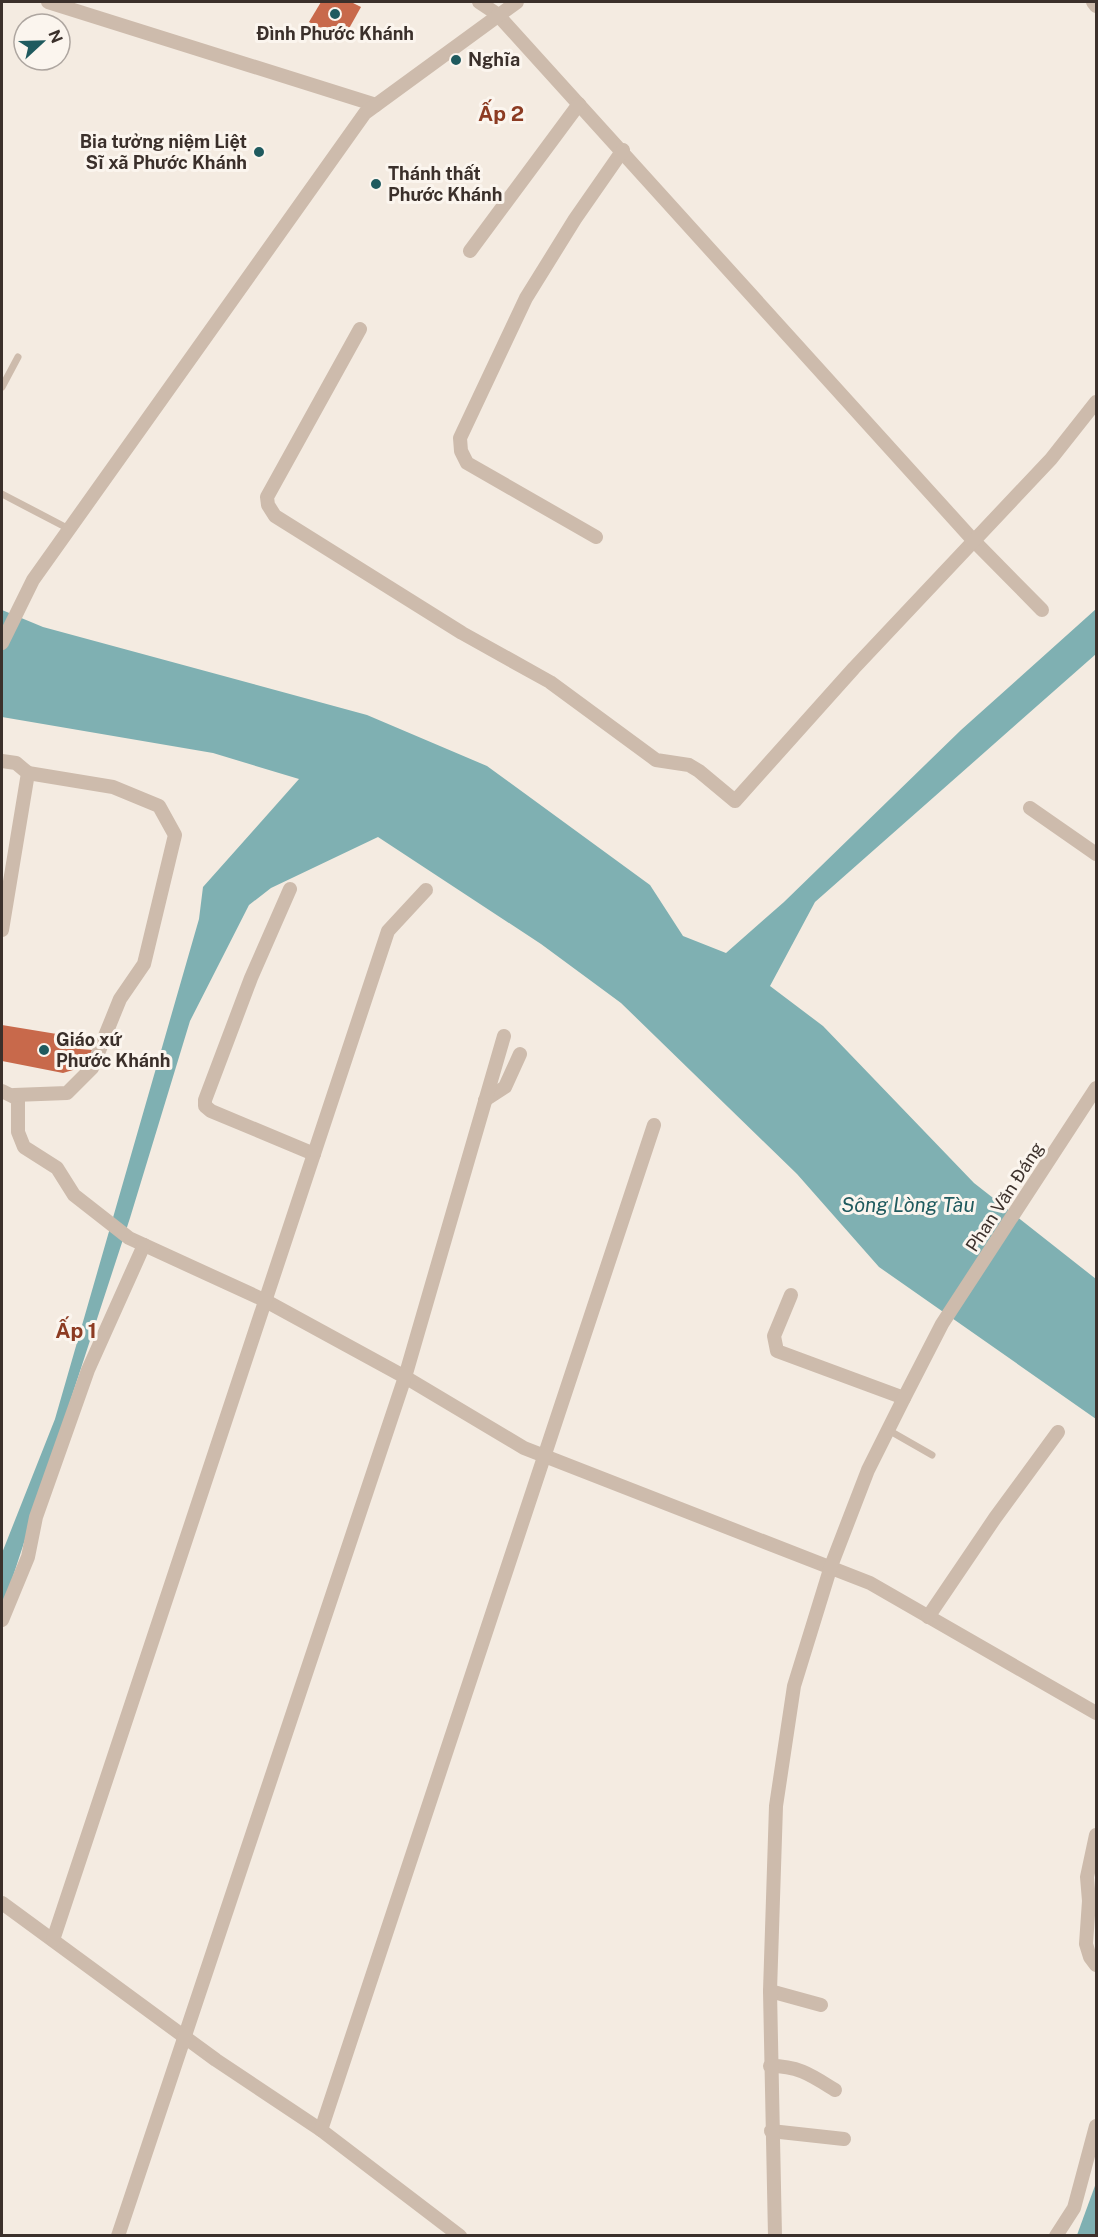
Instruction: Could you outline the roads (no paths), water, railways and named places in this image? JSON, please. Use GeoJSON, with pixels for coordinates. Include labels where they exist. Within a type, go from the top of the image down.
{"type":"FeatureCollection","features":[{"type":"Feature","properties":{"kind":"street"},"geometry":{"type":"LineString","coordinates":[[48,2],[376,105]]}},
{"type":"Feature","properties":{"kind":"street"},"geometry":{"type":"LineString","coordinates":[[479,2],[497,14],[623,150],[973,540],[1042,610]]}},
{"type":"Feature","properties":{"kind":"street"},"geometry":{"type":"LineString","coordinates":[[2,643],[33,579],[365,113],[497,14],[517,2]]}},
{"type":"Feature","properties":{"kind":"street"},"geometry":{"type":"LineString","coordinates":[[1093,2],[1096,6]]}},
{"type":"Feature","properties":{"kind":"street"},"geometry":{"type":"LineString","coordinates":[[470,251],[579,104]]}},
{"type":"Feature","properties":{"kind":"street"},"geometry":{"type":"LineString","coordinates":[[596,537],[467,463],[461,451],[460,438],[526,298],[575,219],[623,150]]}},
{"type":"Feature","properties":{"kind":"street"},"geometry":{"type":"LineString","coordinates":[[360,329],[267,497],[268,505],[275,516],[409,600],[550,682],[656,760],[689,765],[735,801],[973,540],[1051,459],[1096,402]]}},
{"type":"Feature","properties":{"kind":"street"},"geometry":{"type":"LineString","coordinates":[[2,760],[16,763],[28,773],[113,787],[159,806],[175,835],[144,964],[120,999],[92,1068],[67,1093],[8,1093]]}},
{"type":"Feature","properties":{"kind":"street"},"geometry":{"type":"LineString","coordinates":[[2,930],[28,773]]}},
{"type":"Feature","properties":{"kind":"street"},"geometry":{"type":"LineString","coordinates":[[1030,808],[1096,854]]}},
{"type":"Feature","properties":{"kind":"street"},"geometry":{"type":"LineString","coordinates":[[290,889],[250,978],[205,1100],[206,1106],[211,1111],[314,1154]]}},
{"type":"Feature","properties":{"kind":"street"},"geometry":{"type":"LineString","coordinates":[[53,1940],[388,931],[426,890]]}},
{"type":"Feature","properties":{"kind":"street"},"geometry":{"type":"LineString","coordinates":[[118,2235],[405,1377],[504,1036]]}},
{"type":"Feature","properties":{"kind":"street"},"geometry":{"type":"LineString","coordinates":[[485,1100],[505,1087],[520,1054]]}},
{"type":"Feature","properties":{"kind":"street","name":"Phan Văn Đáng"},"geometry":{"type":"LineString","coordinates":[[775,2235],[770,2066],[776,1993],[776,1806],[794,1686],[837,1569],[868,1470],[890,1431],[904,1398],[942,1324],[1096,1088]]}},
{"type":"Feature","properties":{"kind":"street"},"geometry":{"type":"LineString","coordinates":[[8,1093],[20,1104],[18,1132],[24,1147],[57,1168],[74,1195],[129,1238],[264,1300],[405,1377],[502,1436],[545,1456],[870,1583],[1096,1713]]}},
{"type":"Feature","properties":{"kind":"street"},"geometry":{"type":"LineString","coordinates":[[321,2130],[654,1125]]}},
{"type":"Feature","properties":{"kind":"street"},"geometry":{"type":"LineString","coordinates":[[3,1617],[28,1557],[36,1517],[85,1385],[88,1370],[144,1245]]}},
{"type":"Feature","properties":{"kind":"street"},"geometry":{"type":"LineString","coordinates":[[791,1295],[774,1336],[777,1351],[904,1398]]}},
{"type":"Feature","properties":{"kind":"street"},"geometry":{"type":"LineString","coordinates":[[928,1617],[994,1518],[1058,1432]]}},
{"type":"Feature","properties":{"kind":"street"},"geometry":{"type":"LineString","coordinates":[[1096,1835],[1087,1876],[1089,1901],[1086,1944],[1090,1957],[1096,1965]]}},
{"type":"Feature","properties":{"kind":"street"},"geometry":{"type":"LineString","coordinates":[[2,1903],[185,2037],[321,2130],[460,2235]]}},
{"type":"Feature","properties":{"kind":"street"},"geometry":{"type":"LineString","coordinates":[[776,1993],[814,2004]]}},
{"type":"Feature","properties":{"kind":"street"},"geometry":{"type":"LineString","coordinates":[[770,2066],[791,2066],[809,2073],[835,2090]]}},
{"type":"Feature","properties":{"kind":"street"},"geometry":{"type":"LineString","coordinates":[[1056,2235],[1074,2208],[1096,2126]]}},
{"type":"Feature","properties":{"kind":"street"},"geometry":{"type":"LineString","coordinates":[[771,2130],[844,2139]]}},
{"type":"Feature","properties":{"kind":"lane"},"geometry":{"type":"LineString","coordinates":[[2,387],[18,357]]}},
{"type":"Feature","properties":{"kind":"lane"},"geometry":{"type":"LineString","coordinates":[[2,494],[69,529]]}},
{"type":"Feature","properties":{"kind":"lane"},"geometry":{"type":"LineString","coordinates":[[890,1431],[932,1455]]}},
{"type":"Feature","properties":{"kind":"water","name":"Sông Lòng Tàu"},"geometry":{"type":"Polygon","coordinates":[[[1096,609],[1096,654],[815,902],[770,986],[823,1026],[974,1183],[1096,1279],[1096,1419],[879,1267],[797,1174],[621,1003],[541,944],[378,837],[271,888],[249,905],[190,1021],[130,1218],[2,1610],[2,1553],[55,1419],[199,919],[203,887],[299,779],[213,753],[2,717],[2,610],[43,627],[367,715],[487,766],[650,885],[683,936],[726,953],[784,902],[961,730],[1096,609]]]}},
{"type":"Feature","properties":{"kind":"water"},"geometry":{"type":"Polygon","coordinates":[[[1096,2183],[1096,2235],[1077,2235],[1096,2183]]]}},
{"type":"Feature","properties":{"kind":"place","name":"Đình Phước Khánh"},"geometry":{"type":"Point","coordinates":[335,14]}},
{"type":"Feature","properties":{"kind":"place","name":"Nghĩa"},"geometry":{"type":"Point","coordinates":[456,60]}},
{"type":"Feature","properties":{"kind":"place","name":"Bia tưởng niệm Liệt Sĩ xã Phước Khánh"},"geometry":{"type":"Point","coordinates":[259,152]}},
{"type":"Feature","properties":{"kind":"place","name":"Thánh thất Phước Khánh"},"geometry":{"type":"Point","coordinates":[376,184]}},
{"type":"Feature","properties":{"kind":"place","name":"Giáo xứ Phước Khánh"},"geometry":{"type":"Point","coordinates":[44,1050]}},
{"type":"Feature","properties":{"kind":"district","name":"Ấp 2"},"geometry":{"type":"Point","coordinates":[501,114]}},
{"type":"Feature","properties":{"kind":"district","name":"Ấp 1"},"geometry":{"type":"Point","coordinates":[76,1331]}}]}
